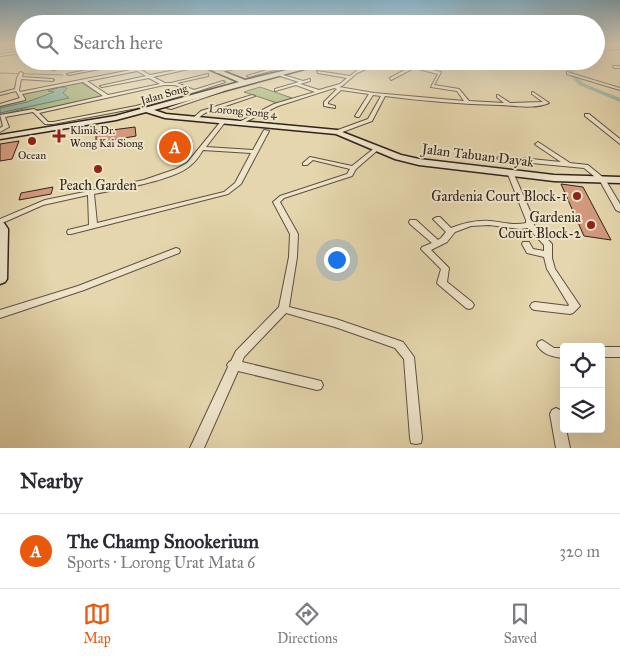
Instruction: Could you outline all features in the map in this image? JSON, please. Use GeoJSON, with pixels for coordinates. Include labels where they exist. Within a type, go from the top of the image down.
{"type":"FeatureCollection","features":[{"type":"Feature","properties":{"kind":"main road"},"geometry":{"type":"LineString","coordinates":[[212,70],[238,81]]}},
{"type":"Feature","properties":{"kind":"main road","name":"Jalan Song"},"geometry":{"type":"LineString","coordinates":[[0,134],[108,117],[283,70]]}},
{"type":"Feature","properties":{"kind":"main road","name":"Jalan Song"},"geometry":{"type":"LineString","coordinates":[[0,134],[86,125],[148,110],[238,81],[291,70]]}},
{"type":"Feature","properties":{"kind":"main road","name":"Lorong Song 4"},"geometry":{"type":"LineString","coordinates":[[148,110],[163,116],[337,132]]}},
{"type":"Feature","properties":{"kind":"main road","name":"Jalan Tabuan Dayak"},"geometry":{"type":"LineString","coordinates":[[337,132],[408,160],[554,178],[620,180]]}},
{"type":"Feature","properties":{"kind":"main road"},"geometry":{"type":"LineString","coordinates":[[0,223],[2,232],[0,278]]}},
{"type":"Feature","properties":{"kind":"street"},"geometry":{"type":"LineString","coordinates":[[69,74],[90,70]]}},
{"type":"Feature","properties":{"kind":"street"},"geometry":{"type":"LineString","coordinates":[[116,70],[121,73]]}},
{"type":"Feature","properties":{"kind":"street"},"geometry":{"type":"LineString","coordinates":[[0,94],[138,70],[164,84]]}},
{"type":"Feature","properties":{"kind":"street"},"geometry":{"type":"LineString","coordinates":[[102,86],[181,70]]}},
{"type":"Feature","properties":{"kind":"street"},"geometry":{"type":"LineString","coordinates":[[217,72],[226,70]]}},
{"type":"Feature","properties":{"kind":"street"},"geometry":{"type":"LineString","coordinates":[[249,76],[270,70]]}},
{"type":"Feature","properties":{"kind":"street"},"geometry":{"type":"LineString","coordinates":[[169,108],[300,70]]}},
{"type":"Feature","properties":{"kind":"street"},"geometry":{"type":"LineString","coordinates":[[332,107],[326,106],[326,102],[337,88],[362,70]]}},
{"type":"Feature","properties":{"kind":"street"},"geometry":{"type":"LineString","coordinates":[[391,79],[408,70]]}},
{"type":"Feature","properties":{"kind":"street"},"geometry":{"type":"LineString","coordinates":[[429,70],[441,74],[432,86],[458,90],[467,102]]}},
{"type":"Feature","properties":{"kind":"street"},"geometry":{"type":"LineString","coordinates":[[318,72],[351,77]]}},
{"type":"Feature","properties":{"kind":"street"},"geometry":{"type":"LineString","coordinates":[[36,112],[207,74]]}},
{"type":"Feature","properties":{"kind":"street"},"geometry":{"type":"LineString","coordinates":[[570,74],[620,89]]}},
{"type":"Feature","properties":{"kind":"street"},"geometry":{"type":"LineString","coordinates":[[281,75],[303,82]]}},
{"type":"Feature","properties":{"kind":"street"},"geometry":{"type":"LineString","coordinates":[[0,105],[23,99],[18,92],[20,76],[52,80]]}},
{"type":"Feature","properties":{"kind":"street"},"geometry":{"type":"LineString","coordinates":[[84,80],[106,96]]}},
{"type":"Feature","properties":{"kind":"street"},"geometry":{"type":"LineString","coordinates":[[276,90],[309,80]]}},
{"type":"Feature","properties":{"kind":"street"},"geometry":{"type":"LineString","coordinates":[[0,134],[6,127],[2,123],[4,115],[29,109],[36,112],[48,123],[53,123],[137,107],[222,82]]}},
{"type":"Feature","properties":{"kind":"street"},"geometry":{"type":"LineString","coordinates":[[171,83],[194,91]]}},
{"type":"Feature","properties":{"kind":"street"},"geometry":{"type":"LineString","coordinates":[[296,84],[320,92]]}},
{"type":"Feature","properties":{"kind":"street"},"geometry":{"type":"LineString","coordinates":[[76,103],[83,106],[109,101],[145,92],[142,88]]}},
{"type":"Feature","properties":{"kind":"street"},"geometry":{"type":"LineString","coordinates":[[241,122],[276,105],[337,88],[387,95],[467,102],[538,105],[546,103],[533,93]]}},
{"type":"Feature","properties":{"kind":"street"},"geometry":{"type":"LineString","coordinates":[[337,132],[370,120],[390,89]]}},
{"type":"Feature","properties":{"kind":"street"},"geometry":{"type":"LineString","coordinates":[[357,116],[372,93]]}},
{"type":"Feature","properties":{"kind":"street"},"geometry":{"type":"LineString","coordinates":[[195,118],[199,114],[253,96]]}},
{"type":"Feature","properties":{"kind":"street"},"geometry":{"type":"LineString","coordinates":[[498,96],[508,104]]}},
{"type":"Feature","properties":{"kind":"street"},"geometry":{"type":"LineString","coordinates":[[200,98],[208,100]]}},
{"type":"Feature","properties":{"kind":"street"},"geometry":{"type":"LineString","coordinates":[[216,103],[223,106]]}},
{"type":"Feature","properties":{"kind":"street"},"geometry":{"type":"LineString","coordinates":[[587,115],[620,142]]}},
{"type":"Feature","properties":{"kind":"street"},"geometry":{"type":"LineString","coordinates":[[0,223],[47,202],[148,180],[182,170],[224,121]]}},
{"type":"Feature","properties":{"kind":"street"},"geometry":{"type":"LineString","coordinates":[[71,232],[226,193],[238,184],[266,131]]}},
{"type":"Feature","properties":{"kind":"street"},"geometry":{"type":"LineString","coordinates":[[538,144],[568,164]]}},
{"type":"Feature","properties":{"kind":"street"},"geometry":{"type":"LineString","coordinates":[[201,148],[254,152]]}},
{"type":"Feature","properties":{"kind":"street"},"geometry":{"type":"LineString","coordinates":[[197,448],[234,364],[247,345],[284,308],[294,240],[293,231],[276,204],[277,199],[352,174],[353,168],[377,148]]}},
{"type":"Feature","properties":{"kind":"street"},"geometry":{"type":"LineString","coordinates":[[305,164],[312,158],[353,168]]}},
{"type":"Feature","properties":{"kind":"street"},"geometry":{"type":"LineString","coordinates":[[500,158],[588,167],[603,180],[620,210]]}},
{"type":"Feature","properties":{"kind":"street"},"geometry":{"type":"LineString","coordinates":[[510,172],[524,203],[530,225],[548,244],[551,269],[575,306],[570,310],[535,306]]}},
{"type":"Feature","properties":{"kind":"street"},"geometry":{"type":"LineString","coordinates":[[91,192],[93,226]]}},
{"type":"Feature","properties":{"kind":"street"},"geometry":{"type":"LineString","coordinates":[[437,219],[450,231]]}},
{"type":"Feature","properties":{"kind":"street"},"geometry":{"type":"LineString","coordinates":[[413,222],[437,243]]}},
{"type":"Feature","properties":{"kind":"street"},"geometry":{"type":"LineString","coordinates":[[469,305],[442,283],[445,268],[425,250],[426,247],[444,240],[450,231],[481,223],[520,227],[530,225]]}},
{"type":"Feature","properties":{"kind":"street"},"geometry":{"type":"LineString","coordinates":[[526,244],[530,251],[548,255]]}},
{"type":"Feature","properties":{"kind":"street"},"geometry":{"type":"LineString","coordinates":[[0,314],[60,295],[176,251]]}},
{"type":"Feature","properties":{"kind":"street"},"geometry":{"type":"LineString","coordinates":[[284,308],[336,323],[399,345],[409,357],[416,438]]}},
{"type":"Feature","properties":{"kind":"street"},"geometry":{"type":"LineString","coordinates":[[542,345],[552,352],[560,353]]}},
{"type":"Feature","properties":{"kind":"street"},"geometry":{"type":"LineString","coordinates":[[605,352],[620,352]]}},
{"type":"Feature","properties":{"kind":"street"},"geometry":{"type":"LineString","coordinates":[[234,364],[317,385]]}},
{"type":"Feature","properties":{"kind":"street"},"geometry":{"type":"LineString","coordinates":[[556,414],[563,448]]}},
{"type":"Feature","properties":{"kind":"shaded area"},"geometry":{"type":"Polygon","coordinates":[[[80,82],[103,96],[42,110],[24,109],[0,115],[0,106],[24,99],[23,93],[80,82]]]}},
{"type":"Feature","properties":{"kind":"shaded area"},"geometry":{"type":"Polygon","coordinates":[[[61,87],[67,88],[63,93],[69,98],[0,113],[0,108],[27,102],[54,92],[48,91],[61,87]]]}},
{"type":"Feature","properties":{"kind":"shaded area"},"geometry":{"type":"Polygon","coordinates":[[[260,87],[292,98],[277,103],[244,92],[260,87]]]}},
{"type":"Feature","properties":{"kind":"building"},"geometry":{"type":"Polygon","coordinates":[[[135,127],[136,136],[96,143],[96,132],[135,127]]]}},
{"type":"Feature","properties":{"kind":"building"},"geometry":{"type":"Polygon","coordinates":[[[19,141],[12,159],[0,161],[0,144],[19,141]]]}},
{"type":"Feature","properties":{"kind":"building"},"geometry":{"type":"Polygon","coordinates":[[[561,184],[583,187],[611,240],[584,236],[561,184]]]}},
{"type":"Feature","properties":{"kind":"building"},"geometry":{"type":"Polygon","coordinates":[[[53,187],[51,194],[19,200],[21,193],[53,187]]]}},
{"type":"Feature","properties":{"kind":"waterway"},"geometry":{"type":"LineString","coordinates":[[573,70],[570,72],[581,84],[620,100]]}},
{"type":"Feature","properties":{"kind":"waterway"},"geometry":{"type":"LineString","coordinates":[[0,73],[63,75]]}},
{"type":"Feature","properties":{"kind":"place","name":"Klinik Dr. Wong Kai Siong"},"geometry":{"type":"Point","coordinates":[59,136]}},
{"type":"Feature","properties":{"kind":"place","name":"Ocean"},"geometry":{"type":"Point","coordinates":[32,141]}},
{"type":"Feature","properties":{"kind":"place","name":"The Champ Snookerium"},"geometry":{"type":"Point","coordinates":[175,147]}},
{"type":"Feature","properties":{"kind":"place","name":"Peach Garden"},"geometry":{"type":"Point","coordinates":[98,169]}},
{"type":"Feature","properties":{"kind":"place","name":"Gardenia Court Block-1"},"geometry":{"type":"Point","coordinates":[577,196]}},
{"type":"Feature","properties":{"kind":"place","name":"Gardenia Court Block-2"},"geometry":{"type":"Point","coordinates":[591,225]}}]}
